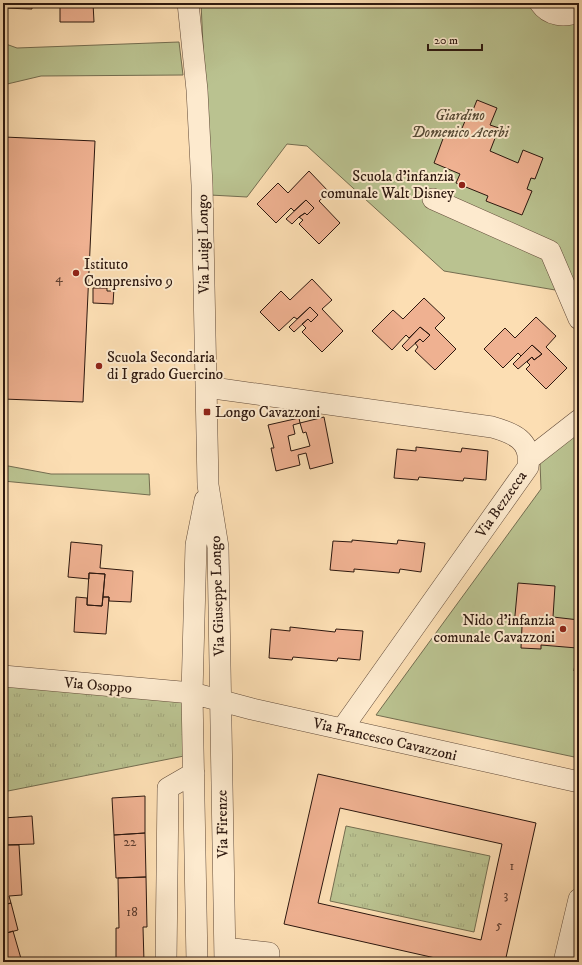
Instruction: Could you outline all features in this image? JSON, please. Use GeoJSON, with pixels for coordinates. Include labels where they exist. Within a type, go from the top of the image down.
{"type":"FeatureCollection","features":[{"type":"Feature","properties":{"kind":"street","name":"Via Luigi Longo"},"geometry":{"type":"LineString","coordinates":[[188,3],[197,90],[208,485]]}},
{"type":"Feature","properties":{"kind":"street"},"geometry":{"type":"LineString","coordinates":[[540,3],[549,11],[558,15],[568,15],[579,11]]}},
{"type":"Feature","properties":{"kind":"street"},"geometry":{"type":"LineString","coordinates":[[433,199],[550,251],[579,319]]}},
{"type":"Feature","properties":{"kind":"street","name":"Via Bezzecca"},"geometry":{"type":"LineString","coordinates":[[206,387],[492,427],[512,433],[523,442],[529,459],[528,466],[342,729]]}},
{"type":"Feature","properties":{"kind":"street"},"geometry":{"type":"LineString","coordinates":[[529,459],[579,420]]}},
{"type":"Feature","properties":{"kind":"street","name":"Via Giuseppe Longo"},"geometry":{"type":"LineString","coordinates":[[192,693],[196,545],[208,485]]}},
{"type":"Feature","properties":{"kind":"street","name":"Via Giuseppe Longo"},"geometry":{"type":"LineString","coordinates":[[208,485],[218,547],[220,701]]}},
{"type":"Feature","properties":{"kind":"street","name":"Via Osoppo"},"geometry":{"type":"LineString","coordinates":[[3,676],[192,693]]}},
{"type":"Feature","properties":{"kind":"street","name":"Via Francesco Cavazzoni"},"geometry":{"type":"LineString","coordinates":[[192,693],[220,701],[579,782]]}},
{"type":"Feature","properties":{"kind":"street","name":"Via Firenze"},"geometry":{"type":"LineString","coordinates":[[192,693],[197,962]]}},
{"type":"Feature","properties":{"kind":"street","name":"Via Firenze"},"geometry":{"type":"LineString","coordinates":[[220,701],[225,955],[269,953],[269,962]]}},
{"type":"Feature","properties":{"kind":"street"},"geometry":{"type":"LineString","coordinates":[[166,962],[168,788],[194,773]]}},
{"type":"Feature","properties":{"kind":"street"},"geometry":{"type":"LineString","coordinates":[[564,962],[579,899]]}},
{"type":"Feature","properties":{"kind":"green space","name":"Giardino Domenico Acerbi"},"geometry":{"type":"Polygon","coordinates":[[[201,3],[579,3],[579,312],[561,291],[444,271],[307,146],[287,144],[247,197],[210,195],[201,3]]]}},
{"type":"Feature","properties":{"kind":"green space"},"geometry":{"type":"Polygon","coordinates":[[[179,42],[183,75],[41,76],[3,85],[3,43],[17,48],[179,42]]]}},
{"type":"Feature","properties":{"kind":"green space"},"geometry":{"type":"Polygon","coordinates":[[[579,414],[579,758],[376,715],[541,489],[540,462],[579,414]]]}},
{"type":"Feature","properties":{"kind":"green space"},"geometry":{"type":"Polygon","coordinates":[[[3,465],[51,474],[149,474],[150,495],[3,481],[3,465]]]}},
{"type":"Feature","properties":{"kind":"green space"},"geometry":{"type":"Polygon","coordinates":[[[3,676],[192,693],[194,754],[3,792],[3,676]]]}},
{"type":"Feature","properties":{"kind":"green space"},"geometry":{"type":"Polygon","coordinates":[[[346,826],[490,856],[474,932],[330,901],[346,826]]]}},
{"type":"Feature","properties":{"kind":"building"},"geometry":{"type":"Polygon","coordinates":[[[3,3],[46,3],[46,7],[32,7],[32,9],[3,8],[3,3]]]}},
{"type":"Feature","properties":{"kind":"building"},"geometry":{"type":"Polygon","coordinates":[[[60,3],[93,3],[94,22],[60,22],[60,3]]]}},
{"type":"Feature","properties":{"kind":"building"},"geometry":{"type":"Polygon","coordinates":[[[477,100],[497,108],[490,125],[499,128],[490,151],[518,163],[523,150],[543,158],[535,179],[531,178],[527,189],[532,191],[522,215],[486,201],[488,196],[456,183],[460,174],[434,163],[444,136],[449,138],[453,130],[460,133],[468,114],[471,115],[477,100]]]}},
{"type":"Feature","properties":{"kind":"building"},"geometry":{"type":"Polygon","coordinates":[[[4,137],[95,141],[83,402],[3,399],[4,137]]]}},
{"type":"Feature","properties":{"kind":"building"},"geometry":{"type":"Polygon","coordinates":[[[309,171],[329,192],[319,201],[340,223],[319,244],[299,224],[303,220],[299,217],[305,213],[307,215],[314,208],[306,200],[294,211],[291,208],[276,223],[257,204],[278,183],[288,193],[309,171]]]}},
{"type":"Feature","properties":{"kind":"building"},"geometry":{"type":"Polygon","coordinates":[[[306,200],[314,208],[307,215],[305,213],[299,217],[292,224],[286,219],[306,200]]]}},
{"type":"Feature","properties":{"kind":"building"},"geometry":{"type":"Polygon","coordinates":[[[312,279],[332,300],[322,309],[343,331],[322,352],[302,332],[306,328],[302,324],[308,319],[311,322],[318,315],[310,307],[297,319],[294,317],[279,331],[260,312],[281,291],[290,300],[312,279]]]}},
{"type":"Feature","properties":{"kind":"building"},"geometry":{"type":"Polygon","coordinates":[[[93,288],[107,288],[107,291],[111,291],[112,288],[114,288],[113,304],[93,303],[93,288]]]}},
{"type":"Feature","properties":{"kind":"building"},"geometry":{"type":"Polygon","coordinates":[[[424,298],[445,318],[435,328],[456,349],[435,370],[415,351],[418,347],[415,343],[420,339],[423,342],[430,335],[420,327],[409,338],[406,335],[392,350],[372,331],[393,310],[403,319],[424,298]]]}},
{"type":"Feature","properties":{"kind":"building"},"geometry":{"type":"Polygon","coordinates":[[[310,307],[318,315],[311,322],[308,319],[294,332],[289,327],[310,307]]]}},
{"type":"Feature","properties":{"kind":"building"},"geometry":{"type":"Polygon","coordinates":[[[536,317],[556,336],[546,347],[567,368],[546,389],[526,369],[530,365],[527,362],[532,357],[534,360],[542,354],[532,345],[521,356],[518,353],[503,368],[484,349],[505,328],[515,338],[536,317]]]}},
{"type":"Feature","properties":{"kind":"building"},"geometry":{"type":"Polygon","coordinates":[[[420,327],[430,335],[423,342],[420,339],[407,351],[402,346],[420,327]]]}},
{"type":"Feature","properties":{"kind":"building"},"geometry":{"type":"Polygon","coordinates":[[[532,345],[542,354],[534,360],[532,357],[518,369],[513,364],[532,345]]]}},
{"type":"Feature","properties":{"kind":"building"},"geometry":{"type":"Polygon","coordinates":[[[324,417],[333,463],[310,469],[306,453],[298,455],[300,465],[276,471],[271,448],[274,448],[268,425],[299,418],[300,423],[324,417]]]}},
{"type":"Feature","properties":{"kind":"building"},"geometry":{"type":"Polygon","coordinates":[[[300,423],[303,433],[306,432],[310,446],[291,451],[288,436],[295,434],[293,425],[300,423]]]}},
{"type":"Feature","properties":{"kind":"building"},"geometry":{"type":"Polygon","coordinates":[[[416,447],[461,452],[462,448],[488,451],[486,480],[464,478],[463,481],[419,477],[418,480],[394,478],[397,449],[416,451],[416,447]]]}},
{"type":"Feature","properties":{"kind":"building"},"geometry":{"type":"Polygon","coordinates":[[[352,540],[397,544],[398,540],[425,543],[421,572],[400,569],[399,573],[354,569],[354,572],[330,570],[333,541],[352,542],[352,540]]]}},
{"type":"Feature","properties":{"kind":"building"},"geometry":{"type":"Polygon","coordinates":[[[71,542],[102,545],[100,568],[133,571],[131,602],[109,601],[109,597],[103,597],[105,574],[89,573],[89,579],[68,577],[71,542]]]}},
{"type":"Feature","properties":{"kind":"building"},"geometry":{"type":"Polygon","coordinates":[[[89,573],[105,574],[102,606],[87,605],[89,573]]]}},
{"type":"Feature","properties":{"kind":"building"},"geometry":{"type":"Polygon","coordinates":[[[518,583],[555,586],[553,617],[579,620],[579,671],[574,671],[577,648],[541,645],[541,649],[521,648],[522,626],[514,626],[518,583]]]}},
{"type":"Feature","properties":{"kind":"building"},"geometry":{"type":"Polygon","coordinates":[[[76,597],[87,598],[87,605],[102,606],[103,597],[109,597],[106,634],[74,632],[76,597]]]}},
{"type":"Feature","properties":{"kind":"building"},"geometry":{"type":"Polygon","coordinates":[[[290,627],[335,632],[336,629],[363,631],[360,660],[338,658],[337,661],[293,657],[292,660],[269,658],[271,629],[290,631],[290,627]]]}},
{"type":"Feature","properties":{"kind":"building"},"geometry":{"type":"Polygon","coordinates":[[[318,774],[536,823],[505,962],[453,962],[284,924],[318,774]],[[340,808],[318,903],[481,940],[502,844],[340,808]]]}},
{"type":"Feature","properties":{"kind":"building"},"geometry":{"type":"Polygon","coordinates":[[[145,796],[145,833],[114,835],[112,798],[145,796]]]}},
{"type":"Feature","properties":{"kind":"building"},"geometry":{"type":"Polygon","coordinates":[[[32,816],[34,844],[3,845],[3,818],[32,816]]]}},
{"type":"Feature","properties":{"kind":"building"},"geometry":{"type":"Polygon","coordinates":[[[145,833],[146,877],[116,878],[114,835],[145,833]]]}},
{"type":"Feature","properties":{"kind":"building"},"geometry":{"type":"Polygon","coordinates":[[[3,845],[19,845],[22,895],[9,896],[11,903],[3,905],[3,845]]]}},
{"type":"Feature","properties":{"kind":"building"},"geometry":{"type":"Polygon","coordinates":[[[146,877],[147,927],[143,927],[144,962],[116,962],[116,928],[119,928],[118,878],[146,877]]]}},
{"type":"Feature","properties":{"kind":"building"},"geometry":{"type":"Polygon","coordinates":[[[11,903],[18,930],[3,934],[3,905],[11,903]]]}},
{"type":"Feature","properties":{"kind":"building"},"geometry":{"type":"Polygon","coordinates":[[[13,931],[22,962],[3,962],[3,934],[13,931]]]}},
{"type":"Feature","properties":{"kind":"place","name":"Scuola d'infanzia comunale Walt Disney"},"geometry":{"type":"Point","coordinates":[462,185]}},
{"type":"Feature","properties":{"kind":"place","name":"Istituto Comprensivo 9"},"geometry":{"type":"Point","coordinates":[76,273]}},
{"type":"Feature","properties":{"kind":"place","name":"Scuola Secondaria di I grado Guercino"},"geometry":{"type":"Point","coordinates":[99,366]}},
{"type":"Feature","properties":{"kind":"place","name":"Longo Cavazzoni"},"geometry":{"type":"Point","coordinates":[207,412]}},
{"type":"Feature","properties":{"kind":"place","name":"Nido d'infanzia comunale Cavazzoni"},"geometry":{"type":"Point","coordinates":[563,629]}}]}
